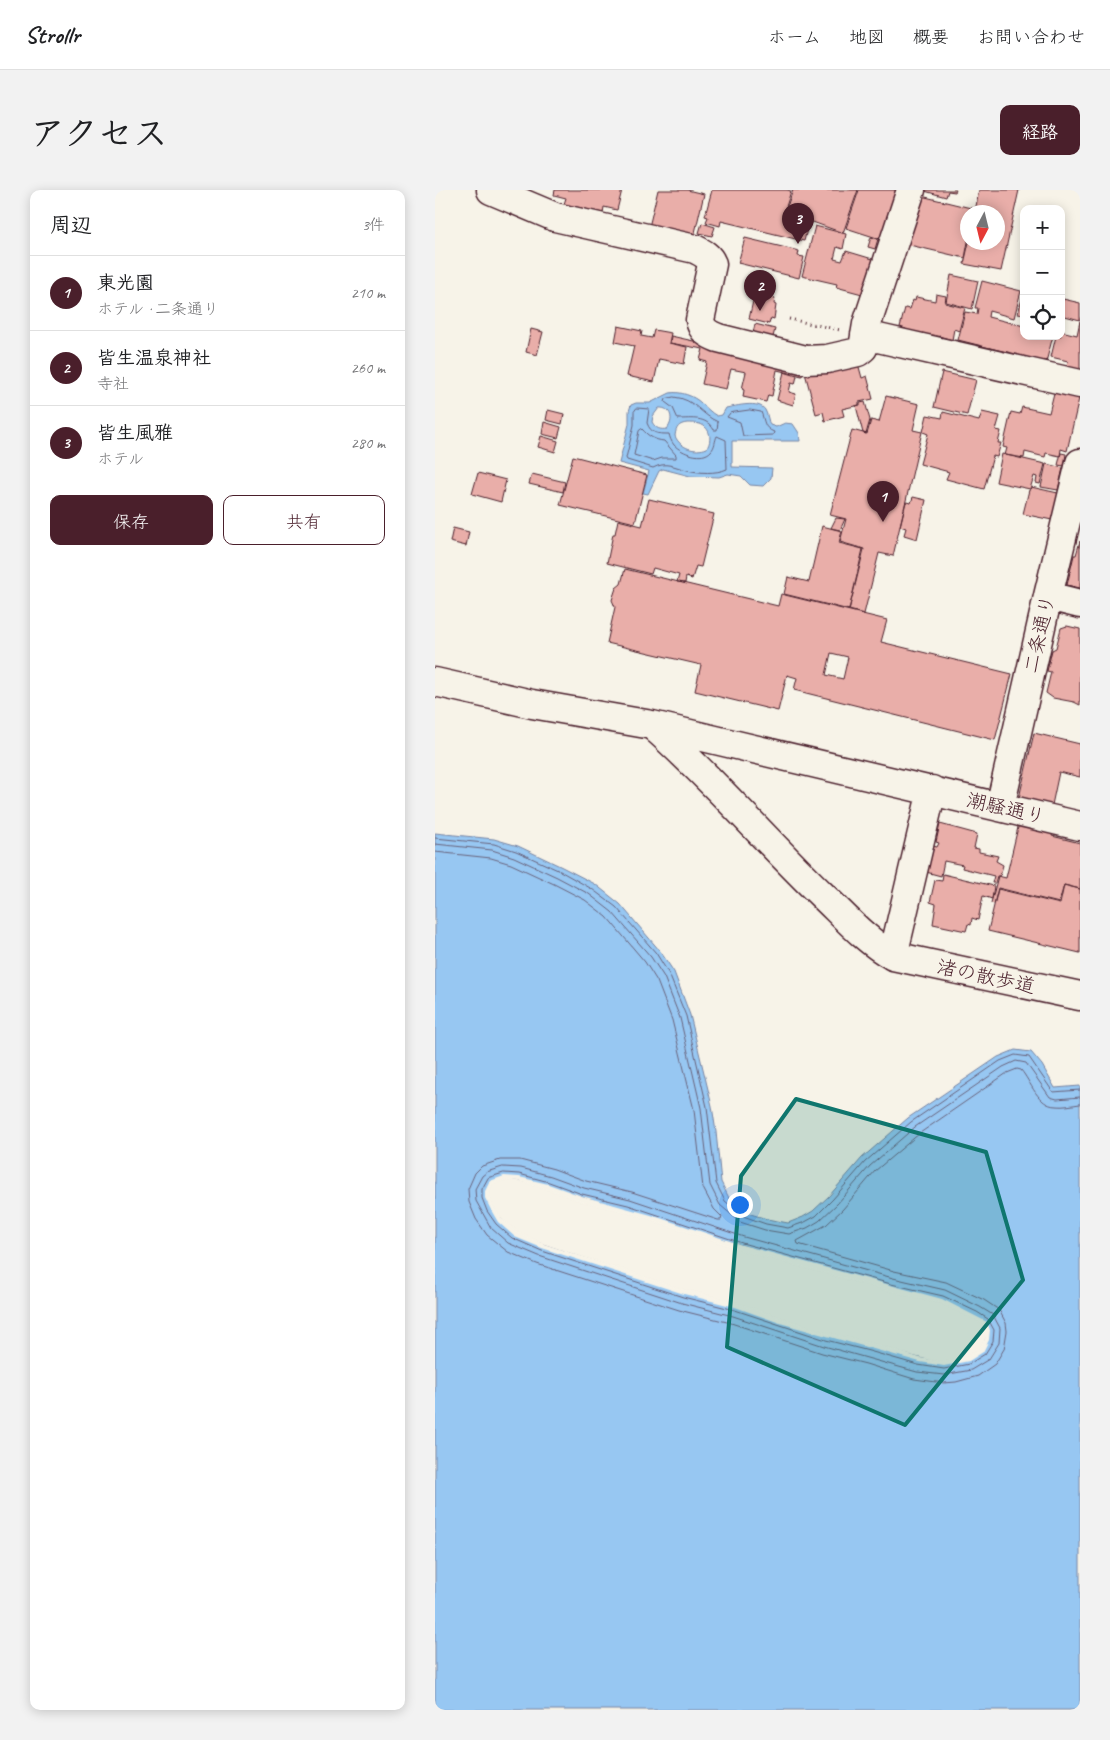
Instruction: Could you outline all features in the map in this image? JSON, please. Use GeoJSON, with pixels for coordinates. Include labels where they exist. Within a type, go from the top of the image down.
{"type":"FeatureCollection","features":[{"type":"Feature","properties":{"kind":"street"},"geometry":{"type":"LineString","coordinates":[[491,190],[555,217],[703,253],[710,259],[712,264],[700,320],[701,328],[718,338],[806,360],[827,359],[858,352],[863,348],[867,324],[911,190]]}},
{"type":"Feature","properties":{"kind":"street"},"geometry":{"type":"LineString","coordinates":[[865,335],[1080,384]]}},
{"type":"Feature","properties":{"kind":"street","name":"二条通り"},"geometry":{"type":"LineString","coordinates":[[1000,807],[1080,463]]}},
{"type":"Feature","properties":{"kind":"street"},"geometry":{"type":"LineString","coordinates":[[1048,596],[1080,604]]}},
{"type":"Feature","properties":{"kind":"street","name":"潮騒通り"},"geometry":{"type":"LineString","coordinates":[[435,682],[532,704],[652,726],[1080,826]]}},
{"type":"Feature","properties":{"kind":"street","name":"渚の散歩道"},"geometry":{"type":"LineString","coordinates":[[652,726],[676,747],[799,873],[875,946],[895,947],[1074,986]]}},
{"type":"Feature","properties":{"kind":"street"},"geometry":{"type":"LineString","coordinates":[[895,947],[932,790]]}},
{"type":"Feature","properties":{"kind":"path"},"geometry":{"type":"LineString","coordinates":[[789,319],[865,335]]}},
{"type":"Feature","properties":{"kind":"highlighted area"},"geometry":{"type":"Polygon","coordinates":[[[796,1099],[986,1152],[1023,1280],[905,1425],[727,1347],[741,1176],[796,1099]]]}},
{"type":"Feature","properties":{"kind":"water"},"geometry":{"type":"Polygon","coordinates":[[[670,393],[682,393],[695,398],[717,416],[722,415],[726,408],[758,405],[765,410],[770,425],[776,427],[785,423],[793,424],[799,433],[800,441],[732,441],[732,467],[772,468],[771,478],[763,486],[750,485],[741,476],[728,474],[719,477],[690,476],[663,469],[659,471],[648,494],[643,493],[649,471],[619,463],[629,424],[631,405],[650,403],[670,393]],[[659,408],[653,416],[652,422],[658,428],[667,429],[671,422],[669,412],[659,408]],[[687,423],[677,428],[675,436],[680,444],[693,450],[707,448],[710,438],[706,428],[700,424],[687,423]]]}},
{"type":"Feature","properties":{"kind":"water"},"geometry":{"type":"Polygon","coordinates":[[[435,833],[494,839],[518,846],[595,884],[620,904],[660,951],[674,972],[690,1015],[712,1106],[721,1182],[729,1198],[744,1212],[788,1223],[803,1217],[813,1211],[829,1196],[862,1158],[908,1118],[998,1057],[1015,1050],[1031,1052],[1042,1065],[1055,1088],[1080,1086],[1080,1710],[435,1710],[435,833]],[[504,1178],[491,1182],[486,1191],[492,1209],[516,1235],[685,1292],[737,1305],[827,1335],[944,1364],[968,1360],[981,1351],[989,1330],[985,1323],[941,1300],[843,1276],[548,1186],[504,1178]]]}},
{"type":"Feature","properties":{"kind":"pier"},"geometry":{"type":"Polygon","coordinates":[[[504,1176],[519,1177],[548,1184],[742,1245],[942,1299],[987,1322],[990,1330],[989,1340],[983,1352],[969,1361],[944,1366],[920,1362],[780,1323],[735,1307],[684,1294],[542,1248],[515,1237],[498,1222],[485,1198],[485,1191],[490,1181],[504,1176]],[[504,1180],[493,1184],[489,1196],[494,1208],[502,1219],[517,1232],[544,1244],[685,1290],[737,1303],[828,1333],[871,1343],[920,1358],[944,1362],[967,1357],[979,1349],[985,1339],[986,1331],[983,1325],[940,1303],[740,1250],[626,1212],[580,1201],[518,1181],[504,1180]]]}},
{"type":"Feature","properties":{"kind":"building"},"geometry":{"type":"Polygon","coordinates":[[[555,190],[622,190],[617,210],[604,207],[603,213],[564,204],[566,198],[554,195],[555,190]]]}},
{"type":"Feature","properties":{"kind":"building"},"geometry":{"type":"Polygon","coordinates":[[[658,190],[687,190],[704,194],[694,237],[649,227],[658,190]]]}},
{"type":"Feature","properties":{"kind":"building"},"geometry":{"type":"Polygon","coordinates":[[[712,190],[791,191],[784,213],[809,222],[804,241],[721,221],[720,226],[706,222],[708,217],[705,216],[712,190]]]}},
{"type":"Feature","properties":{"kind":"building"},"geometry":{"type":"Polygon","coordinates":[[[793,190],[858,190],[843,233],[785,212],[793,190]]]}},
{"type":"Feature","properties":{"kind":"building"},"geometry":{"type":"Polygon","coordinates":[[[859,190],[896,190],[880,239],[846,228],[859,190]]]}},
{"type":"Feature","properties":{"kind":"building"},"geometry":{"type":"Polygon","coordinates":[[[921,190],[956,190],[955,192],[948,191],[946,197],[921,190]]]}},
{"type":"Feature","properties":{"kind":"building"},"geometry":{"type":"Polygon","coordinates":[[[979,190],[1019,190],[1001,271],[964,264],[967,250],[1005,250],[1005,205],[976,205],[979,190]]]}},
{"type":"Feature","properties":{"kind":"building"},"geometry":{"type":"Polygon","coordinates":[[[917,195],[960,205],[960,250],[966,250],[965,258],[905,244],[917,195]]]}},
{"type":"Feature","properties":{"kind":"building"},"geometry":{"type":"Polygon","coordinates":[[[702,223],[715,227],[712,236],[699,233],[702,223]]]}},
{"type":"Feature","properties":{"kind":"building"},"geometry":{"type":"Polygon","coordinates":[[[815,226],[846,234],[843,249],[837,247],[834,259],[842,261],[846,251],[876,260],[866,295],[836,287],[837,284],[802,276],[815,226]]]}},
{"type":"Feature","properties":{"kind":"building"},"geometry":{"type":"Polygon","coordinates":[[[871,237],[878,239],[875,249],[868,247],[871,237]]]}},
{"type":"Feature","properties":{"kind":"building"},"geometry":{"type":"Polygon","coordinates":[[[745,238],[799,251],[798,256],[804,257],[799,278],[738,263],[745,238]]]}},
{"type":"Feature","properties":{"kind":"building"},"geometry":{"type":"Polygon","coordinates":[[[951,275],[978,281],[972,309],[946,302],[951,275]]]}},
{"type":"Feature","properties":{"kind":"building"},"geometry":{"type":"Polygon","coordinates":[[[749,278],[759,281],[757,289],[747,286],[749,278]]]}},
{"type":"Feature","properties":{"kind":"building"},"geometry":{"type":"Polygon","coordinates":[[[760,279],[769,282],[766,292],[757,290],[760,279]]]}},
{"type":"Feature","properties":{"kind":"building"},"geometry":{"type":"Polygon","coordinates":[[[982,281],[1020,291],[1014,318],[989,311],[988,317],[1020,325],[1020,340],[1052,340],[1046,362],[958,340],[965,312],[977,314],[978,308],[975,308],[982,281]]]}},
{"type":"Feature","properties":{"kind":"building"},"geometry":{"type":"Polygon","coordinates":[[[755,292],[775,298],[774,319],[771,318],[769,324],[749,319],[755,292]]]}},
{"type":"Feature","properties":{"kind":"building"},"geometry":{"type":"Polygon","coordinates":[[[936,294],[946,296],[945,303],[965,308],[959,331],[954,329],[952,340],[939,336],[937,342],[904,337],[906,329],[900,327],[905,308],[910,309],[916,297],[935,301],[936,294]]]}},
{"type":"Feature","properties":{"kind":"building"},"geometry":{"type":"Polygon","coordinates":[[[1065,299],[1080,303],[1080,320],[1065,316],[1065,299]]]}},
{"type":"Feature","properties":{"kind":"building"},"geometry":{"type":"Polygon","coordinates":[[[1080,321],[1080,373],[1066,370],[1068,361],[1051,357],[1055,340],[1065,340],[1065,332],[1077,335],[1080,321]]]}},
{"type":"Feature","properties":{"kind":"building"},"geometry":{"type":"Polygon","coordinates":[[[755,324],[775,329],[773,337],[753,333],[755,324]]]}},
{"type":"Feature","properties":{"kind":"building"},"geometry":{"type":"Polygon","coordinates":[[[618,326],[642,331],[641,336],[652,338],[654,330],[671,333],[669,343],[687,347],[684,364],[659,359],[654,382],[627,376],[634,346],[615,342],[618,326]]]}},
{"type":"Feature","properties":{"kind":"building"},"geometry":{"type":"Polygon","coordinates":[[[531,329],[543,332],[537,355],[526,352],[531,329]]]}},
{"type":"Feature","properties":{"kind":"building"},"geometry":{"type":"Polygon","coordinates":[[[671,336],[805,366],[802,376],[777,370],[772,396],[768,395],[766,402],[743,397],[744,390],[742,389],[746,372],[731,369],[726,389],[702,384],[707,362],[700,360],[703,349],[670,343],[671,336]]]}},
{"type":"Feature","properties":{"kind":"building"},"geometry":{"type":"Polygon","coordinates":[[[857,360],[862,378],[867,376],[873,399],[842,409],[844,416],[825,421],[823,412],[816,414],[805,373],[857,360]]]}},
{"type":"Feature","properties":{"kind":"building"},"geometry":{"type":"Polygon","coordinates":[[[784,372],[797,376],[795,384],[791,383],[789,392],[796,394],[793,405],[777,400],[784,372]]]}},
{"type":"Feature","properties":{"kind":"building"},"geometry":{"type":"Polygon","coordinates":[[[942,372],[976,380],[967,415],[934,407],[942,372]]]}},
{"type":"Feature","properties":{"kind":"building"},"geometry":{"type":"Polygon","coordinates":[[[1055,389],[1080,394],[1067,451],[1061,449],[1060,456],[1046,453],[1045,457],[1025,452],[1024,458],[1005,455],[1007,448],[1003,447],[1011,412],[1020,414],[1022,407],[1049,413],[1055,389]]]}},
{"type":"Feature","properties":{"kind":"building"},"geometry":{"type":"Polygon","coordinates":[[[886,396],[919,404],[913,430],[922,432],[893,556],[879,553],[864,614],[849,610],[864,549],[840,542],[846,519],[830,515],[852,430],[867,434],[871,420],[879,422],[886,396]]]}},
{"type":"Feature","properties":{"kind":"building"},"geometry":{"type":"Polygon","coordinates":[[[865,402],[870,420],[866,434],[863,433],[856,406],[865,402]]]}},
{"type":"Feature","properties":{"kind":"building"},"geometry":{"type":"Polygon","coordinates":[[[548,410],[564,414],[562,424],[546,420],[548,410]]]}},
{"type":"Feature","properties":{"kind":"building"},"geometry":{"type":"Polygon","coordinates":[[[943,412],[979,421],[982,412],[1000,416],[996,430],[1001,431],[998,443],[1001,443],[997,457],[993,456],[984,489],[946,479],[949,472],[920,464],[928,434],[923,432],[927,415],[942,418],[943,412]]]}},
{"type":"Feature","properties":{"kind":"building"},"geometry":{"type":"Polygon","coordinates":[[[544,422],[561,427],[558,438],[542,434],[544,422]]]}},
{"type":"Feature","properties":{"kind":"building"},"geometry":{"type":"Polygon","coordinates":[[[541,436],[558,441],[555,452],[538,447],[541,436]]]}},
{"type":"Feature","properties":{"kind":"building"},"geometry":{"type":"Polygon","coordinates":[[[1061,453],[1066,454],[1064,466],[1058,465],[1061,453]]]}},
{"type":"Feature","properties":{"kind":"building"},"geometry":{"type":"Polygon","coordinates":[[[1002,454],[1045,464],[1040,484],[1036,483],[1037,477],[1034,476],[1030,489],[996,482],[1002,454]]]}},
{"type":"Feature","properties":{"kind":"building"},"geometry":{"type":"Polygon","coordinates":[[[573,456],[647,475],[635,523],[560,505],[573,456]]]}},
{"type":"Feature","properties":{"kind":"building"},"geometry":{"type":"Polygon","coordinates":[[[1046,464],[1063,468],[1058,490],[1041,487],[1046,464]]]}},
{"type":"Feature","properties":{"kind":"building"},"geometry":{"type":"Polygon","coordinates":[[[478,473],[506,480],[501,502],[472,494],[478,473]]]}},
{"type":"Feature","properties":{"kind":"building"},"geometry":{"type":"Polygon","coordinates":[[[532,474],[565,482],[563,492],[529,484],[532,474]]]}},
{"type":"Feature","properties":{"kind":"building"},"geometry":{"type":"Polygon","coordinates":[[[1031,487],[1058,493],[1052,520],[1023,514],[1031,487]]]}},
{"type":"Feature","properties":{"kind":"building"},"geometry":{"type":"Polygon","coordinates":[[[913,497],[926,500],[917,539],[904,535],[906,528],[900,526],[906,502],[911,503],[913,497]]]}},
{"type":"Feature","properties":{"kind":"building"},"geometry":{"type":"Polygon","coordinates":[[[649,499],[714,514],[701,567],[696,566],[692,579],[686,577],[685,583],[677,582],[679,575],[653,568],[651,574],[607,563],[618,520],[642,526],[649,499]]]}},
{"type":"Feature","properties":{"kind":"building"},"geometry":{"type":"Polygon","coordinates":[[[836,518],[845,519],[840,530],[831,528],[836,518]]]}},
{"type":"Feature","properties":{"kind":"building"},"geometry":{"type":"Polygon","coordinates":[[[822,526],[842,531],[839,543],[863,549],[849,610],[784,594],[788,577],[809,582],[822,526]]]}},
{"type":"Feature","properties":{"kind":"building"},"geometry":{"type":"Polygon","coordinates":[[[453,528],[469,532],[466,546],[450,542],[453,528]]]}},
{"type":"Feature","properties":{"kind":"building"},"geometry":{"type":"Polygon","coordinates":[[[1080,541],[1080,588],[1067,585],[1074,555],[1076,555],[1080,541]]]}},
{"type":"Feature","properties":{"kind":"building"},"geometry":{"type":"Polygon","coordinates":[[[625,569],[778,606],[781,594],[887,620],[881,642],[1012,674],[995,740],[794,690],[797,678],[787,675],[778,711],[695,691],[701,665],[607,643],[615,607],[612,600],[616,588],[621,584],[625,569]],[[831,653],[826,675],[843,679],[848,657],[831,653]]]}},
{"type":"Feature","properties":{"kind":"building"},"geometry":{"type":"Polygon","coordinates":[[[1067,626],[1080,629],[1080,705],[1053,698],[1046,693],[1051,672],[1047,671],[1052,650],[1056,648],[1061,628],[1067,626]]]}},
{"type":"Feature","properties":{"kind":"building"},"geometry":{"type":"Polygon","coordinates":[[[1034,733],[1080,744],[1080,777],[1059,772],[1052,805],[1019,798],[1034,733]]]}},
{"type":"Feature","properties":{"kind":"building"},"geometry":{"type":"Polygon","coordinates":[[[1019,823],[1053,832],[1052,836],[1080,843],[1080,889],[1064,885],[1059,903],[998,888],[994,904],[991,903],[998,876],[1006,878],[1019,823]]]}},
{"type":"Feature","properties":{"kind":"building"},"geometry":{"type":"Polygon","coordinates":[[[940,824],[977,834],[974,848],[979,849],[979,852],[998,856],[996,861],[1003,865],[1000,876],[997,876],[995,883],[992,883],[994,876],[962,868],[963,865],[944,861],[941,876],[926,872],[930,852],[932,852],[933,846],[937,847],[939,843],[936,842],[940,824]]]}},
{"type":"Feature","properties":{"kind":"building"},"geometry":{"type":"Polygon","coordinates":[[[943,874],[994,886],[992,899],[983,896],[978,920],[972,918],[971,925],[968,924],[966,931],[933,924],[936,904],[930,902],[935,880],[942,881],[943,874]]]}},
{"type":"Feature","properties":{"kind":"building"},"geometry":{"type":"Polygon","coordinates":[[[1064,885],[1080,889],[1080,953],[988,931],[998,889],[1060,904],[1064,885]]]}},
{"type":"Feature","properties":{"kind":"place","name":"皆生風雅"},"geometry":{"type":"Point","coordinates":[798,244]}},
{"type":"Feature","properties":{"kind":"place","name":"皆生温泉神社"},"geometry":{"type":"Point","coordinates":[760,311]}},
{"type":"Feature","properties":{"kind":"place","name":"東光園"},"geometry":{"type":"Point","coordinates":[883,522]}}]}
